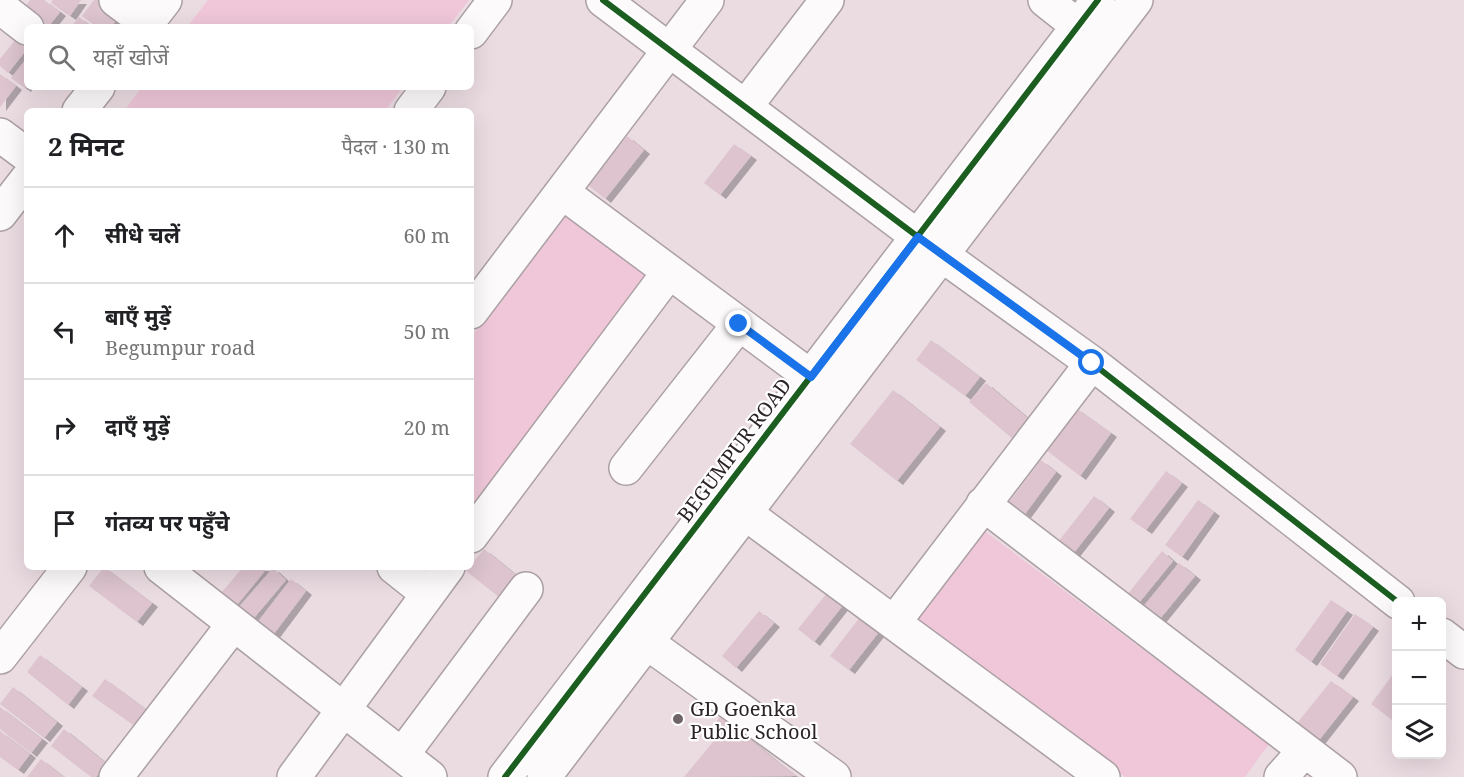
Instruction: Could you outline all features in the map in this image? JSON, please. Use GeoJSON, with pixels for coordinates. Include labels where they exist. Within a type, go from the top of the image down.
{"type":"FeatureCollection","features":[{"type":"Feature","properties":{"kind":"street"},"geometry":{"type":"LineString","coordinates":[[116,0],[152,17]]}},
{"type":"Feature","properties":{"kind":"street"},"geometry":{"type":"LineString","coordinates":[[474,28],[495,0]]}},
{"type":"Feature","properties":{"kind":"street"},"geometry":{"type":"LineString","coordinates":[[603,0],[930,246],[1092,363],[1392,597]]}},
{"type":"Feature","properties":{"kind":"street"},"geometry":{"type":"LineString","coordinates":[[474,308],[707,0]]}},
{"type":"Feature","properties":{"kind":"street"},"geometry":{"type":"LineString","coordinates":[[745,107],[827,0]]}},
{"type":"Feature","properties":{"kind":"street"},"geometry":{"type":"LineString","coordinates":[[1045,0],[1078,26]]}},
{"type":"Feature","properties":{"kind":"street","name":"BEGUMPUR ROAD"},"geometry":{"type":"LineString","coordinates":[[506,777],[745,513],[1098,0]]}},
{"type":"Feature","properties":{"kind":"street","name":"BEGUMPUR ROAD"},"geometry":{"type":"LineString","coordinates":[[544,777],[635,633],[811,377],[930,246],[1136,0]]}},
{"type":"Feature","properties":{"kind":"street"},"geometry":{"type":"LineString","coordinates":[[0,7],[24,26]]}},
{"type":"Feature","properties":{"kind":"street"},"geometry":{"type":"LineString","coordinates":[[81,108],[96,90]]}},
{"type":"Feature","properties":{"kind":"street"},"geometry":{"type":"LineString","coordinates":[[413,108],[427,90]]}},
{"type":"Feature","properties":{"kind":"street"},"geometry":{"type":"LineString","coordinates":[[0,135],[24,153]]}},
{"type":"Feature","properties":{"kind":"street"},"geometry":{"type":"LineString","coordinates":[[0,214],[24,183]]}},
{"type":"Feature","properties":{"kind":"street"},"geometry":{"type":"LineString","coordinates":[[562,192],[811,377]]}},
{"type":"Feature","properties":{"kind":"street"},"geometry":{"type":"LineString","coordinates":[[474,532],[669,272]]}},
{"type":"Feature","properties":{"kind":"street"},"geometry":{"type":"LineString","coordinates":[[626,468],[739,324]]}},
{"type":"Feature","properties":{"kind":"street"},"geometry":{"type":"LineString","coordinates":[[895,621],[1092,363]]}},
{"type":"Feature","properties":{"kind":"street"},"geometry":{"type":"LineString","coordinates":[[983,504],[1340,777]]}},
{"type":"Feature","properties":{"kind":"street"},"geometry":{"type":"LineString","coordinates":[[745,513],[895,621],[1103,777]]}},
{"type":"Feature","properties":{"kind":"street"},"geometry":{"type":"LineString","coordinates":[[0,657],[68,570]]}},
{"type":"Feature","properties":{"kind":"street"},"geometry":{"type":"LineString","coordinates":[[165,570],[430,777]]}},
{"type":"Feature","properties":{"kind":"street"},"geometry":{"type":"LineString","coordinates":[[398,570],[428,594]]}},
{"type":"Feature","properties":{"kind":"street"},"geometry":{"type":"LineString","coordinates":[[294,777],[446,570]]}},
{"type":"Feature","properties":{"kind":"street"},"geometry":{"type":"LineString","coordinates":[[402,755],[526,589]]}},
{"type":"Feature","properties":{"kind":"street"},"geometry":{"type":"LineString","coordinates":[[129,772],[234,625]]}},
{"type":"Feature","properties":{"kind":"street"},"geometry":{"type":"LineString","coordinates":[[635,633],[834,777]]}},
{"type":"Feature","properties":{"kind":"street"},"geometry":{"type":"LineString","coordinates":[[1446,638],[1464,652]]}},
{"type":"Feature","properties":{"kind":"street"},"geometry":{"type":"LineString","coordinates":[[1281,777],[1304,751]]}},
{"type":"Feature","properties":{"kind":"shaded area"},"geometry":{"type":"Polygon","coordinates":[[[208,0],[469,0],[450,24],[189,24],[208,0]]]}},
{"type":"Feature","properties":{"kind":"shaded area"},"geometry":{"type":"Polygon","coordinates":[[[140,90],[401,90],[387,108],[126,108],[140,90]]]}},
{"type":"Feature","properties":{"kind":"shaded area"},"geometry":{"type":"Polygon","coordinates":[[[566,212],[651,276],[474,509],[474,333],[566,212]]]}},
{"type":"Feature","properties":{"kind":"shaded area"},"geometry":{"type":"Polygon","coordinates":[[[982,529],[1269,744],[1245,777],[1125,777],[914,619],[982,529]]]}},
{"type":"Feature","properties":{"kind":"building"},"geometry":{"type":"Polygon","coordinates":[[[30,0],[44,0],[60,12],[50,24],[29,24],[18,16],[30,0]]]}},
{"type":"Feature","properties":{"kind":"building"},"geometry":{"type":"Polygon","coordinates":[[[53,0],[81,0],[70,16],[51,3],[53,0]]]}},
{"type":"Feature","properties":{"kind":"building"},"geometry":{"type":"Polygon","coordinates":[[[94,0],[109,0],[123,11],[113,24],[93,24],[82,16],[94,0]]]}},
{"type":"Feature","properties":{"kind":"building"},"geometry":{"type":"Polygon","coordinates":[[[79,17],[88,24],[73,24],[79,17]]]}},
{"type":"Feature","properties":{"kind":"building"},"geometry":{"type":"Polygon","coordinates":[[[16,39],[24,46],[24,53],[8,73],[0,66],[0,59],[16,39]]]}},
{"type":"Feature","properties":{"kind":"building"},"geometry":{"type":"Polygon","coordinates":[[[24,62],[24,87],[11,78],[24,62]]]}},
{"type":"Feature","properties":{"kind":"building"},"geometry":{"type":"Polygon","coordinates":[[[0,74],[16,86],[0,107],[0,74]]]}},
{"type":"Feature","properties":{"kind":"building"},"geometry":{"type":"Polygon","coordinates":[[[627,136],[644,150],[605,199],[588,185],[627,136]]]}},
{"type":"Feature","properties":{"kind":"building"},"geometry":{"type":"Polygon","coordinates":[[[734,144],[751,156],[720,195],[704,183],[734,144]]]}},
{"type":"Feature","properties":{"kind":"building"},"geometry":{"type":"Polygon","coordinates":[[[931,340],[980,377],[965,396],[916,360],[931,340]]]}},
{"type":"Feature","properties":{"kind":"building"},"geometry":{"type":"Polygon","coordinates":[[[986,383],[1031,421],[1014,440],[969,402],[986,383]]]}},
{"type":"Feature","properties":{"kind":"building"},"geometry":{"type":"Polygon","coordinates":[[[893,390],[940,427],[897,481],[850,444],[893,390]]]}},
{"type":"Feature","properties":{"kind":"building"},"geometry":{"type":"Polygon","coordinates":[[[1076,408],[1111,433],[1080,476],[1046,450],[1076,408]]]}},
{"type":"Feature","properties":{"kind":"building"},"geometry":{"type":"Polygon","coordinates":[[[1041,460],[1056,472],[1025,514],[1009,502],[1041,460]]]}},
{"type":"Feature","properties":{"kind":"building"},"geometry":{"type":"Polygon","coordinates":[[[1166,471],[1182,483],[1146,530],[1130,519],[1166,471]]]}},
{"type":"Feature","properties":{"kind":"building"},"geometry":{"type":"Polygon","coordinates":[[[1094,496],[1109,508],[1073,554],[1058,542],[1094,496]]]}},
{"type":"Feature","properties":{"kind":"building"},"geometry":{"type":"Polygon","coordinates":[[[1198,500],[1214,512],[1182,557],[1165,545],[1198,500]]]}},
{"type":"Feature","properties":{"kind":"building"},"geometry":{"type":"Polygon","coordinates":[[[484,549],[526,583],[509,605],[466,571],[474,570],[474,561],[484,549]]]}},
{"type":"Feature","properties":{"kind":"building"},"geometry":{"type":"Polygon","coordinates":[[[1162,551],[1173,561],[1138,604],[1127,595],[1162,551]]]}},
{"type":"Feature","properties":{"kind":"building"},"geometry":{"type":"Polygon","coordinates":[[[1179,563],[1195,576],[1159,620],[1143,607],[1179,563]]]}},
{"type":"Feature","properties":{"kind":"building"},"geometry":{"type":"Polygon","coordinates":[[[102,570],[108,570],[152,603],[137,622],[89,586],[102,570]]]}},
{"type":"Feature","properties":{"kind":"building"},"geometry":{"type":"Polygon","coordinates":[[[240,570],[266,570],[232,611],[217,598],[240,570]]]}},
{"type":"Feature","properties":{"kind":"building"},"geometry":{"type":"Polygon","coordinates":[[[271,570],[275,570],[286,580],[253,619],[239,607],[271,570]]]}},
{"type":"Feature","properties":{"kind":"building"},"geometry":{"type":"Polygon","coordinates":[[[291,579],[306,591],[273,635],[257,623],[291,579]]]}},
{"type":"Feature","properties":{"kind":"building"},"geometry":{"type":"Polygon","coordinates":[[[835,583],[851,595],[814,642],[798,629],[835,583]]]}},
{"type":"Feature","properties":{"kind":"building"},"geometry":{"type":"Polygon","coordinates":[[[1331,600],[1347,611],[1311,662],[1295,650],[1331,600]]]}},
{"type":"Feature","properties":{"kind":"building"},"geometry":{"type":"Polygon","coordinates":[[[867,608],[886,623],[849,670],[830,656],[867,608]]]}},
{"type":"Feature","properties":{"kind":"building"},"geometry":{"type":"Polygon","coordinates":[[[759,611],[774,623],[736,668],[722,656],[759,611]]]}},
{"type":"Feature","properties":{"kind":"building"},"geometry":{"type":"Polygon","coordinates":[[[1355,614],[1373,627],[1337,676],[1320,664],[1355,614]]]}},
{"type":"Feature","properties":{"kind":"building"},"geometry":{"type":"Polygon","coordinates":[[[40,655],[82,687],[68,705],[27,672],[40,655]]]}},
{"type":"Feature","properties":{"kind":"building"},"geometry":{"type":"Polygon","coordinates":[[[1392,675],[1392,720],[1371,704],[1392,675]]]}},
{"type":"Feature","properties":{"kind":"building"},"geometry":{"type":"Polygon","coordinates":[[[105,679],[147,710],[135,726],[92,696],[105,679]]]}},
{"type":"Feature","properties":{"kind":"building"},"geometry":{"type":"Polygon","coordinates":[[[1331,681],[1353,697],[1316,744],[1294,727],[1331,681]]]}},
{"type":"Feature","properties":{"kind":"building"},"geometry":{"type":"Polygon","coordinates":[[[13,687],[57,722],[44,738],[0,704],[13,687]]]}},
{"type":"Feature","properties":{"kind":"building"},"geometry":{"type":"Polygon","coordinates":[[[0,707],[42,739],[31,753],[0,729],[0,707]]]}},
{"type":"Feature","properties":{"kind":"building"},"geometry":{"type":"Polygon","coordinates":[[[721,715],[796,776],[684,777],[717,737],[711,729],[721,715]]]}},
{"type":"Feature","properties":{"kind":"building"},"geometry":{"type":"Polygon","coordinates":[[[64,729],[107,764],[96,777],[91,777],[51,746],[64,729]]]}},
{"type":"Feature","properties":{"kind":"building"},"geometry":{"type":"Polygon","coordinates":[[[0,731],[30,754],[18,770],[0,757],[0,731]]]}},
{"type":"Feature","properties":{"kind":"building"},"geometry":{"type":"Polygon","coordinates":[[[41,759],[64,777],[27,777],[41,759]]]}},
{"type":"Feature","properties":{"kind":"cycle path"},"geometry":{"type":"LineString","coordinates":[[603,0],[942,255],[1092,363],[1392,597]]}},
{"type":"Feature","properties":{"kind":"cycle path"},"geometry":{"type":"LineString","coordinates":[[505,777],[1098,0]]}},
{"type":"Feature","properties":{"kind":"place","name":"GD Goenka Public School"},"geometry":{"type":"Point","coordinates":[678,719]}},
{"type":"Feature","properties":{"kind":"route"},"geometry":{"type":"LineString","coordinates":[[739,324],[811,377],[918,237],[1092,363]]}}]}
